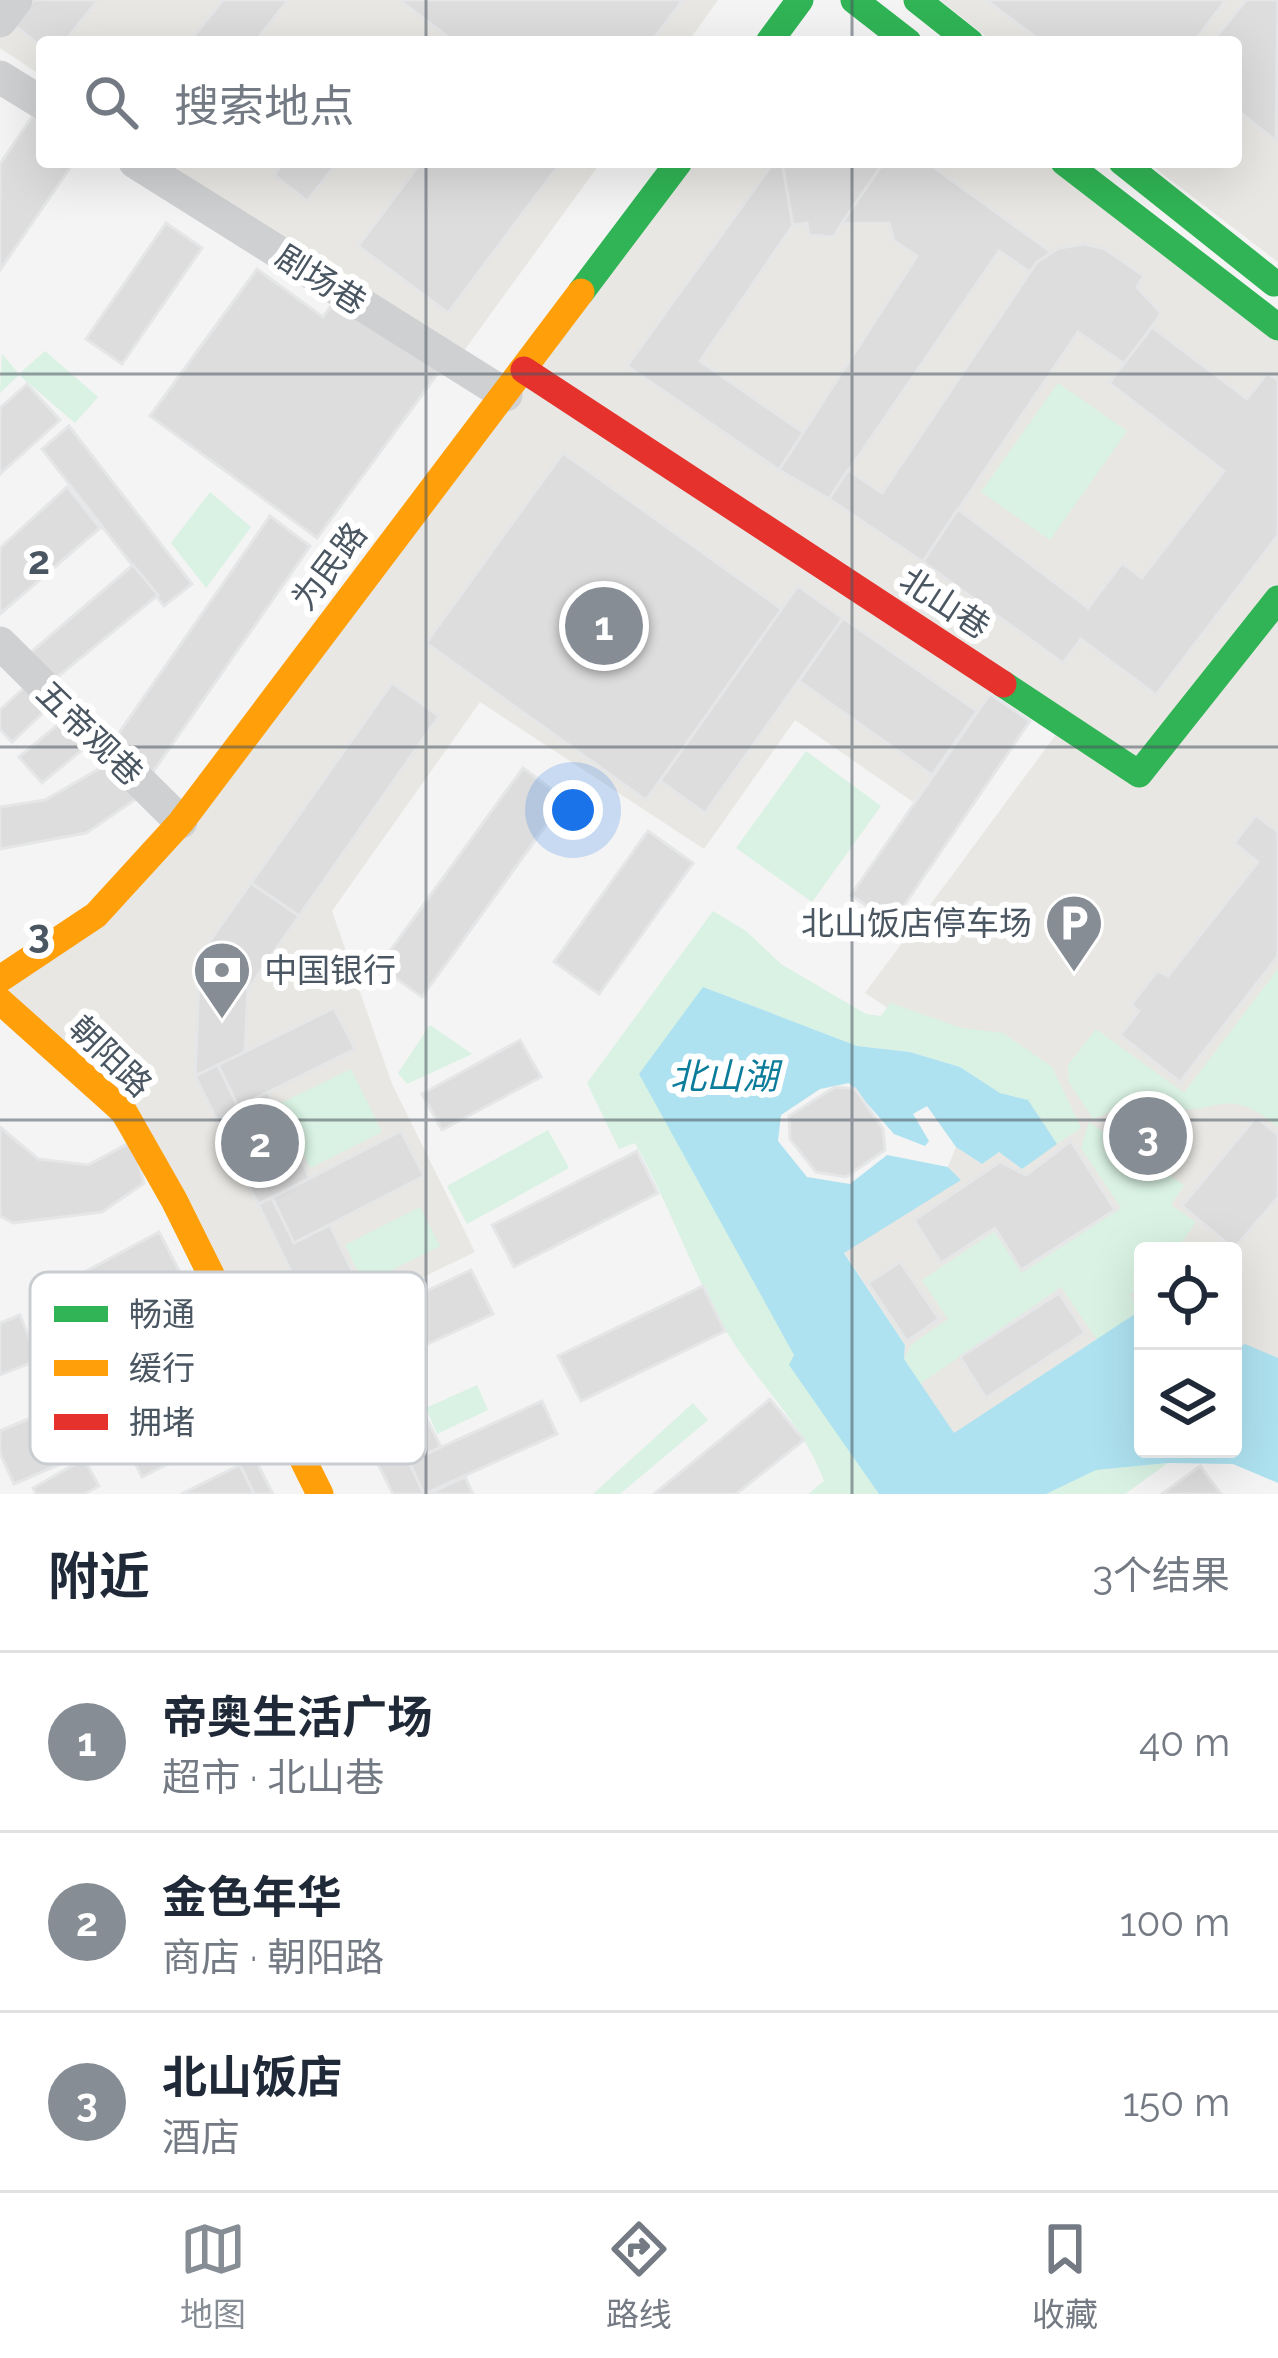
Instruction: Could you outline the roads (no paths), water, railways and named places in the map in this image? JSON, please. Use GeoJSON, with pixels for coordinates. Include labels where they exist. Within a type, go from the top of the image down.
{"type":"FeatureCollection","features":[{"type":"Feature","properties":{"kind":"street"},"geometry":{"type":"LineString","coordinates":[[0,21],[16,0]]}},
{"type":"Feature","properties":{"kind":"street"},"geometry":{"type":"LineString","coordinates":[[773,36],[800,0]]}},
{"type":"Feature","properties":{"kind":"street"},"geometry":{"type":"LineString","coordinates":[[854,0],[900,36]]}},
{"type":"Feature","properties":{"kind":"street"},"geometry":{"type":"LineString","coordinates":[[917,0],[962,36]]}},
{"type":"Feature","properties":{"kind":"street","name":"剧场巷"},"geometry":{"type":"LineString","coordinates":[[146,168],[515,383]]}},
{"type":"Feature","properties":{"kind":"street","name":"为民路"},"geometry":{"type":"LineString","coordinates":[[0,979],[96,915],[181,822],[676,168]]}},
{"type":"Feature","properties":{"kind":"street"},"geometry":{"type":"LineString","coordinates":[[1072,168],[1278,327]]}},
{"type":"Feature","properties":{"kind":"street"},"geometry":{"type":"LineString","coordinates":[[1129,168],[1278,286]]}},
{"type":"Feature","properties":{"kind":"street","name":"北山巷"},"geometry":{"type":"LineString","coordinates":[[515,383],[1139,774],[1278,599]]}},
{"type":"Feature","properties":{"kind":"street","name":"五帝观巷"},"geometry":{"type":"LineString","coordinates":[[0,643],[181,822]]}},
{"type":"Feature","properties":{"kind":"street","name":"朝阳路"},"geometry":{"type":"LineString","coordinates":[[0,1001],[124,1112],[210,1272]]}},
{"type":"Feature","properties":{"kind":"street","name":"朝阳路"},"geometry":{"type":"LineString","coordinates":[[305,1464],[320,1494]]}},
{"type":"Feature","properties":{"kind":"water","name":"北山湖"},"geometry":{"type":"Polygon","coordinates":[[[703,987],[857,1046],[910,1052],[960,1067],[1000,1093],[1028,1100],[1057,1144],[1022,1169],[999,1152],[982,1164],[956,1147],[927,1106],[913,1114],[929,1141],[925,1146],[894,1134],[849,1083],[820,1089],[781,1115],[778,1141],[807,1177],[850,1184],[887,1155],[948,1167],[961,1180],[844,1253],[905,1345],[904,1359],[954,1433],[1134,1315],[1134,1458],[1242,1458],[1245,1344],[1278,1358],[1278,1483],[1233,1464],[1168,1463],[1096,1470],[1046,1494],[879,1494],[789,1365],[794,1355],[639,1074],[703,987]]]}},
{"type":"Feature","properties":{"kind":"place","name":"帝奥生活广场"},"geometry":{"type":"Point","coordinates":[604,626]}},
{"type":"Feature","properties":{"kind":"place","name":"北山饭店停车场"},"geometry":{"type":"Point","coordinates":[1074,974]}},
{"type":"Feature","properties":{"kind":"place","name":"中国银行"},"geometry":{"type":"Point","coordinates":[222,1021]}},
{"type":"Feature","properties":{"kind":"place","name":"北山饭店"},"geometry":{"type":"Point","coordinates":[1148,1136]}},
{"type":"Feature","properties":{"kind":"place","name":"金色年华"},"geometry":{"type":"Point","coordinates":[260,1143]}}]}
